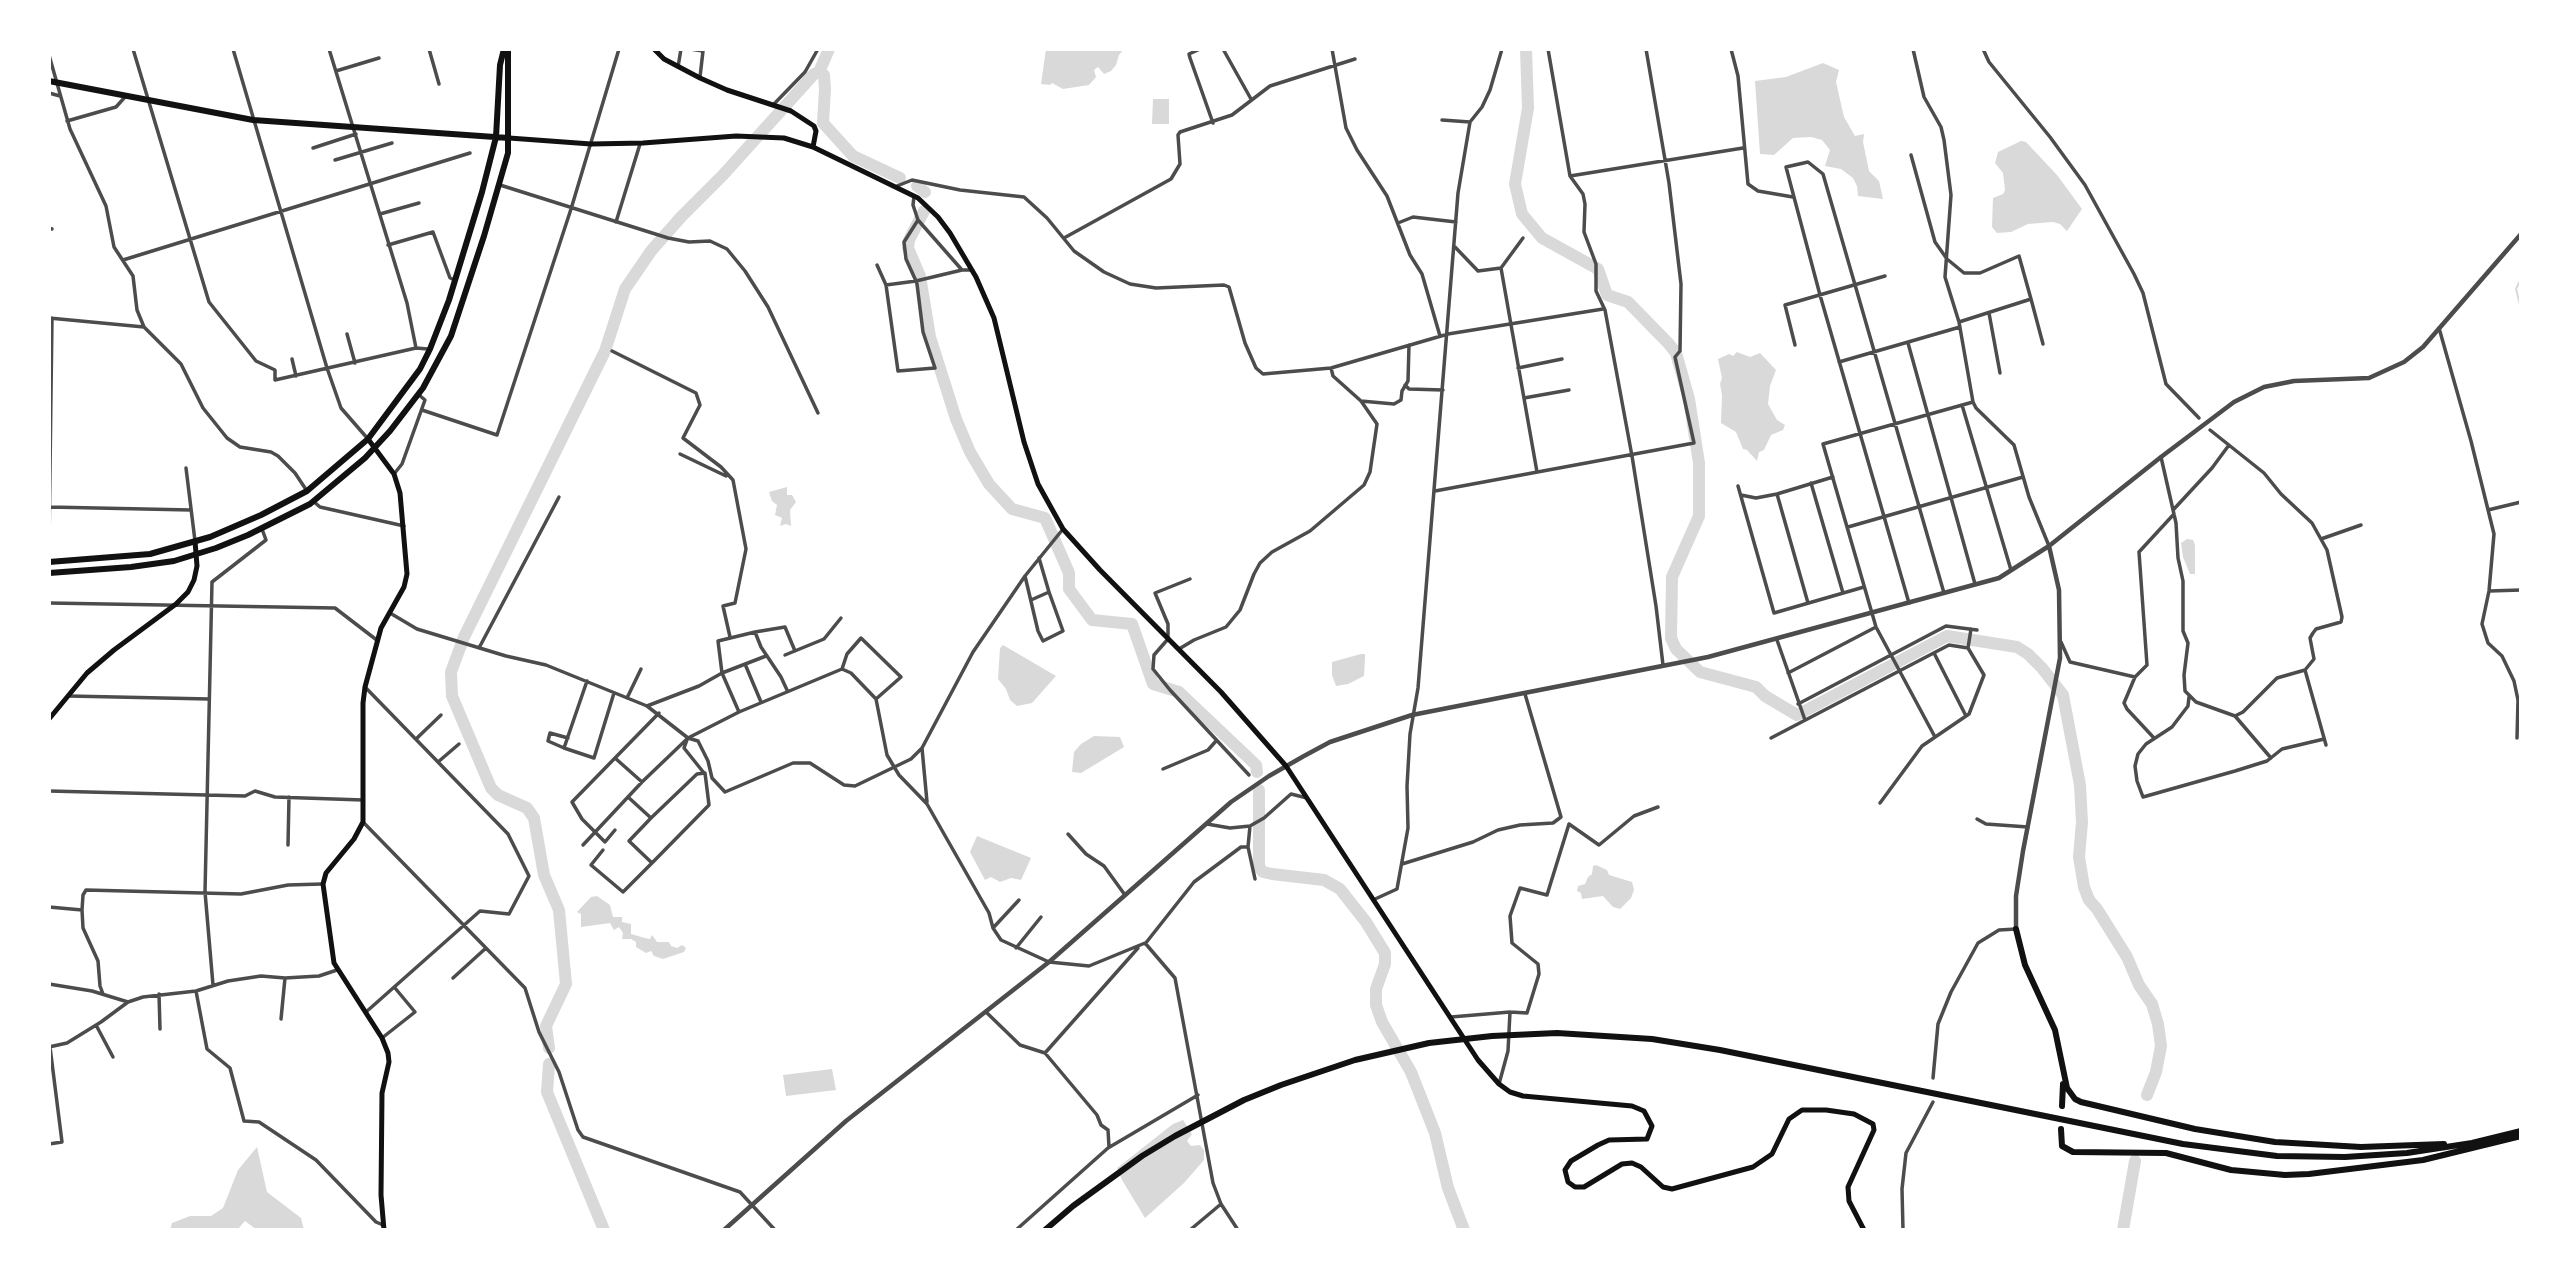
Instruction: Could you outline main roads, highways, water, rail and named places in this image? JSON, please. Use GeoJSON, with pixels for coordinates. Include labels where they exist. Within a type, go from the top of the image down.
{"type":"FeatureCollection","features":[{"type":"Feature","properties":{"kind":"highway"},"geometry":{"type":"LineString","coordinates":[[49,562],[150,554],[195,541],[261,515],[307,491],[368,439],[420,369],[455,280],[496,137],[500,72],[506,49]]}},
{"type":"Feature","properties":{"kind":"highway"},"geometry":{"type":"LineString","coordinates":[[49,573],[131,567],[174,561],[196,554],[262,528],[313,501],[375,447],[418,394],[451,336],[484,236],[508,153],[506,49]]}},
{"type":"Feature","properties":{"kind":"highway"},"geometry":{"type":"LineString","coordinates":[[53,82],[253,120],[356,131],[509,138]]}},
{"type":"Feature","properties":{"kind":"highway"},"geometry":{"type":"LineString","coordinates":[[2016,929],[2025,965],[2055,1030],[2067,1088],[2075,1099],[2081,1102],[2235,1136],[2316,1145],[2421,1146],[2521,1132]]}},
{"type":"Feature","properties":{"kind":"highway"},"geometry":{"type":"LineString","coordinates":[[1045,1230],[1107,1181],[1175,1136],[1244,1100],[1355,1060],[1429,1044],[1492,1035],[1587,1033],[1687,1044],[2183,1144],[2245,1153],[2311,1157],[2377,1155],[2439,1149],[2521,1132]]}},
{"type":"Feature","properties":{"kind":"highway"},"geometry":{"type":"LineString","coordinates":[[2062,1106],[2063,1068]]}},
{"type":"Feature","properties":{"kind":"highway"},"geometry":{"type":"LineString","coordinates":[[2060,1129],[2062,1146],[2073,1152],[2166,1153],[2231,1170],[2285,1175],[2414,1161],[2521,1132]]}},
{"type":"Feature","properties":{"kind":"main road"},"geometry":{"type":"LineString","coordinates":[[654,49],[664,59],[700,78],[791,111],[814,125],[816,131],[813,147]]}},
{"type":"Feature","properties":{"kind":"main road"},"geometry":{"type":"LineString","coordinates":[[509,138],[591,144],[749,136],[784,138],[813,147],[914,196],[938,217],[972,270],[994,318],[1024,442],[1038,484],[1063,529],[1221,692],[1286,766],[1478,1060],[1499,1084],[1510,1092],[1523,1096],[1632,1105],[1644,1111],[1652,1126],[1647,1139],[1609,1140],[1571,1161],[1565,1170],[1568,1182],[1575,1187],[1584,1187],[1622,1164],[1632,1163],[1641,1167],[1663,1187],[1672,1189],[1753,1167],[1772,1154],[1789,1119],[1802,1111],[1826,1110],[1861,1116],[1873,1124],[1874,1130],[1848,1187],[1849,1201],[1864,1230]]}},
{"type":"Feature","properties":{"kind":"main road"},"geometry":{"type":"LineString","coordinates":[[368,439],[394,474],[400,493],[407,574],[404,587],[381,628],[365,687],[363,822],[354,839],[326,873],[323,884],[334,963],[382,1038],[388,1053],[389,1062],[382,1093],[384,1228]]}},
{"type":"Feature","properties":{"kind":"main road"},"geometry":{"type":"LineString","coordinates":[[49,719],[87,673],[176,604],[194,580],[197,566],[195,541]]}},
{"type":"Feature","properties":{"kind":"waterway"},"geometry":{"type":"LineString","coordinates":[[549,1048],[546,1026],[566,984],[559,910],[544,875],[534,818],[527,808],[498,795],[491,788],[452,696],[451,672],[464,637],[605,351],[625,289],[651,251],[681,217],[723,175],[814,74],[819,72],[829,49]]}},
{"type":"Feature","properties":{"kind":"waterway"},"geometry":{"type":"LineString","coordinates":[[1526,49],[1528,108],[1515,184],[1522,214],[1542,238],[1598,269],[1607,295],[1628,302],[1669,344],[1676,353],[1689,399],[1699,463],[1699,516],[1672,577],[1671,638],[1676,649],[1700,672],[1756,687],[1765,696],[1797,715],[1947,636],[2017,647],[2028,654],[2063,695],[2080,785],[2082,822],[2079,857],[2084,887],[2089,900],[2127,957],[2139,985],[2152,1004],[2158,1024],[2161,1046],[2156,1072],[2147,1095]]}},
{"type":"Feature","properties":{"kind":"waterway"},"geometry":{"type":"LineString","coordinates":[[819,72],[824,75],[823,123],[853,156],[900,178]]}},
{"type":"Feature","properties":{"kind":"waterway"},"geometry":{"type":"LineString","coordinates":[[917,186],[925,192]]}},
{"type":"Feature","properties":{"kind":"waterway"},"geometry":{"type":"LineString","coordinates":[[924,211],[909,240],[908,248],[920,276],[930,337],[956,419],[970,452],[989,484],[1012,509],[1045,518],[1069,573],[1069,589],[1092,620],[1132,624],[1153,684],[1179,692],[1256,765],[1257,772]]}},
{"type":"Feature","properties":{"kind":"waterway"},"geometry":{"type":"LineString","coordinates":[[2521,279],[2516,289],[2521,309]]}},
{"type":"Feature","properties":{"kind":"waterway"},"geometry":{"type":"LineString","coordinates":[[1259,790],[1259,867],[1263,872],[1272,874],[1324,880],[1340,889],[1366,922],[1385,953],[1385,964],[1376,989],[1376,1005],[1382,1022],[1411,1072],[1435,1133],[1448,1188],[1464,1230]]}},
{"type":"Feature","properties":{"kind":"waterway"},"geometry":{"type":"LineString","coordinates":[[549,1064],[547,1092],[604,1230]]}},
{"type":"Feature","properties":{"kind":"waterway"},"geometry":{"type":"LineString","coordinates":[[2123,1230],[2135,1161]]}}]}
